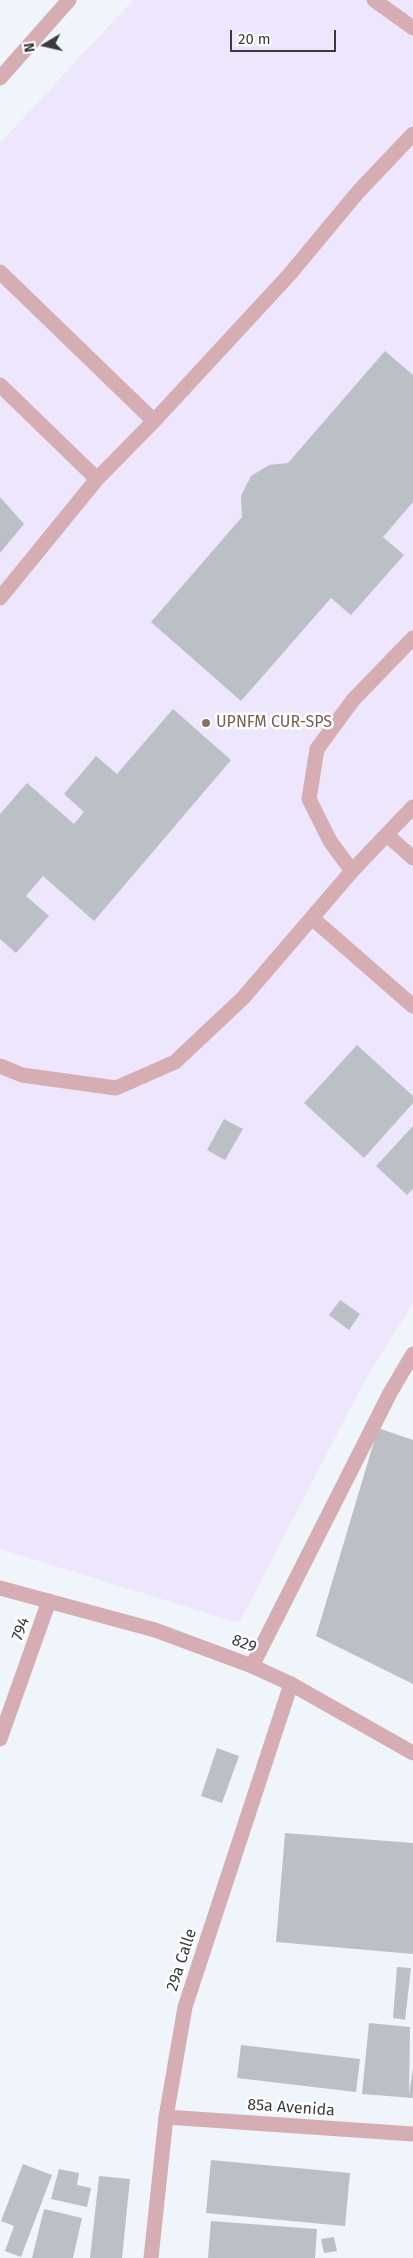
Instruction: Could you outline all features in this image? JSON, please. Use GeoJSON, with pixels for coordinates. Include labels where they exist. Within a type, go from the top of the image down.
{"type":"FeatureCollection","features":[{"type":"Feature","properties":{"kind":"street"},"geometry":{"type":"LineString","coordinates":[[0,78],[69,0]]}},
{"type":"Feature","properties":{"kind":"street"},"geometry":{"type":"LineString","coordinates":[[374,0],[413,28]]}},
{"type":"Feature","properties":{"kind":"street"},"geometry":{"type":"LineString","coordinates":[[0,598],[97,479],[154,421],[282,282],[358,192],[413,134]]}},
{"type":"Feature","properties":{"kind":"street"},"geometry":{"type":"LineString","coordinates":[[0,272],[154,421]]}},
{"type":"Feature","properties":{"kind":"street"},"geometry":{"type":"LineString","coordinates":[[0,385],[97,479]]}},
{"type":"Feature","properties":{"kind":"street"},"geometry":{"type":"LineString","coordinates":[[352,872],[330,841],[309,799],[318,749],[353,700],[413,638]]}},
{"type":"Feature","properties":{"kind":"street"},"geometry":{"type":"LineString","coordinates":[[0,1066],[22,1075],[116,1088],[175,1062],[243,998],[352,872],[413,808]]}},
{"type":"Feature","properties":{"kind":"street"},"geometry":{"type":"LineString","coordinates":[[387,835],[413,858]]}},
{"type":"Feature","properties":{"kind":"street"},"geometry":{"type":"LineString","coordinates":[[312,918],[413,1006]]}},
{"type":"Feature","properties":{"kind":"street"},"geometry":{"type":"LineString","coordinates":[[252,1666],[390,1393],[413,1354]]}},
{"type":"Feature","properties":{"kind":"street","name":"829"},"geometry":{"type":"LineString","coordinates":[[0,1588],[155,1630],[252,1666],[290,1684],[413,1753]]}},
{"type":"Feature","properties":{"kind":"street","name":"794"},"geometry":{"type":"LineString","coordinates":[[0,1739],[49,1601]]}},
{"type":"Feature","properties":{"kind":"street","name":"29a Calle"},"geometry":{"type":"LineString","coordinates":[[152,2258],[166,2117],[185,2007],[290,1684]]}},
{"type":"Feature","properties":{"kind":"street","name":"85a Avenida"},"geometry":{"type":"LineString","coordinates":[[166,2117],[413,2134]]}},
{"type":"Feature","properties":{"kind":"shaded area","name":"UPNFM CUR-SPS"},"geometry":{"type":"Polygon","coordinates":[[[133,0],[413,0],[413,1303],[366,1378],[239,1623],[0,1549],[0,143],[133,0]]]}},
{"type":"Feature","properties":{"kind":"building"},"geometry":{"type":"Polygon","coordinates":[[[385,351],[413,375],[413,502],[383,537],[404,555],[351,615],[331,598],[241,701],[151,622],[242,517],[241,496],[251,476],[269,465],[288,463],[385,351]]]}},
{"type":"Feature","properties":{"kind":"building"},"geometry":{"type":"Polygon","coordinates":[[[0,497],[24,524],[0,553],[0,497]]]}},
{"type":"Feature","properties":{"kind":"building"},"geometry":{"type":"Polygon","coordinates":[[[173,709],[231,760],[94,921],[43,876],[26,896],[49,916],[16,953],[0,939],[0,814],[27,783],[74,824],[84,812],[64,794],[96,756],[117,774],[173,709]]]}},
{"type":"Feature","properties":{"kind":"building"},"geometry":{"type":"Polygon","coordinates":[[[357,1045],[413,1096],[413,1103],[364,1158],[304,1103],[357,1045]]]}},
{"type":"Feature","properties":{"kind":"building"},"geometry":{"type":"Polygon","coordinates":[[[224,1119],[243,1129],[225,1160],[207,1150],[224,1119]]]}},
{"type":"Feature","properties":{"kind":"building"},"geometry":{"type":"Polygon","coordinates":[[[413,1126],[413,1189],[407,1195],[376,1166],[413,1126]]]}},
{"type":"Feature","properties":{"kind":"building"},"geometry":{"type":"Polygon","coordinates":[[[340,1300],[360,1314],[349,1330],[329,1315],[340,1300]]]}},
{"type":"Feature","properties":{"kind":"building"},"geometry":{"type":"Polygon","coordinates":[[[378,1428],[413,1440],[413,1684],[316,1636],[378,1428]]]}},
{"type":"Feature","properties":{"kind":"building"},"geometry":{"type":"Polygon","coordinates":[[[217,1748],[239,1756],[222,1803],[201,1796],[217,1748]]]}},
{"type":"Feature","properties":{"kind":"building"},"geometry":{"type":"Polygon","coordinates":[[[285,1833],[413,1843],[413,1954],[276,1942],[285,1833]]]}},
{"type":"Feature","properties":{"kind":"building"},"geometry":{"type":"Polygon","coordinates":[[[397,1967],[411,1968],[405,2020],[393,2018],[397,1967]]]}},
{"type":"Feature","properties":{"kind":"building"},"geometry":{"type":"Polygon","coordinates":[[[369,2023],[410,2027],[409,2094],[413,2068],[413,2098],[362,2094],[369,2023]]]}},
{"type":"Feature","properties":{"kind":"building"},"geometry":{"type":"Polygon","coordinates":[[[241,2045],[360,2059],[356,2092],[237,2078],[241,2045]]]}},
{"type":"Feature","properties":{"kind":"building"},"geometry":{"type":"Polygon","coordinates":[[[211,2160],[350,2173],[345,2226],[206,2213],[211,2160]]]}},
{"type":"Feature","properties":{"kind":"building"},"geometry":{"type":"Polygon","coordinates":[[[23,2164],[52,2175],[21,2257],[5,2251],[14,2226],[1,2221],[23,2164]]]}},
{"type":"Feature","properties":{"kind":"building"},"geometry":{"type":"Polygon","coordinates":[[[59,2169],[79,2173],[77,2185],[91,2188],[87,2207],[51,2199],[59,2169]]]}},
{"type":"Feature","properties":{"kind":"building"},"geometry":{"type":"Polygon","coordinates":[[[99,2176],[130,2179],[122,2258],[90,2258],[99,2176]]]}},
{"type":"Feature","properties":{"kind":"building"},"geometry":{"type":"Polygon","coordinates":[[[44,2209],[82,2218],[73,2258],[32,2258],[44,2209]]]}},
{"type":"Feature","properties":{"kind":"building"},"geometry":{"type":"Polygon","coordinates":[[[211,2221],[317,2229],[315,2258],[208,2258],[211,2221]]]}},
{"type":"Feature","properties":{"kind":"building"},"geometry":{"type":"Polygon","coordinates":[[[334,2237],[337,2251],[324,2253],[321,2239],[334,2237]]]}},
{"type":"Feature","properties":{"kind":"place","name":"UPNFM CUR-SPS"},"geometry":{"type":"Point","coordinates":[206,723]}}]}
